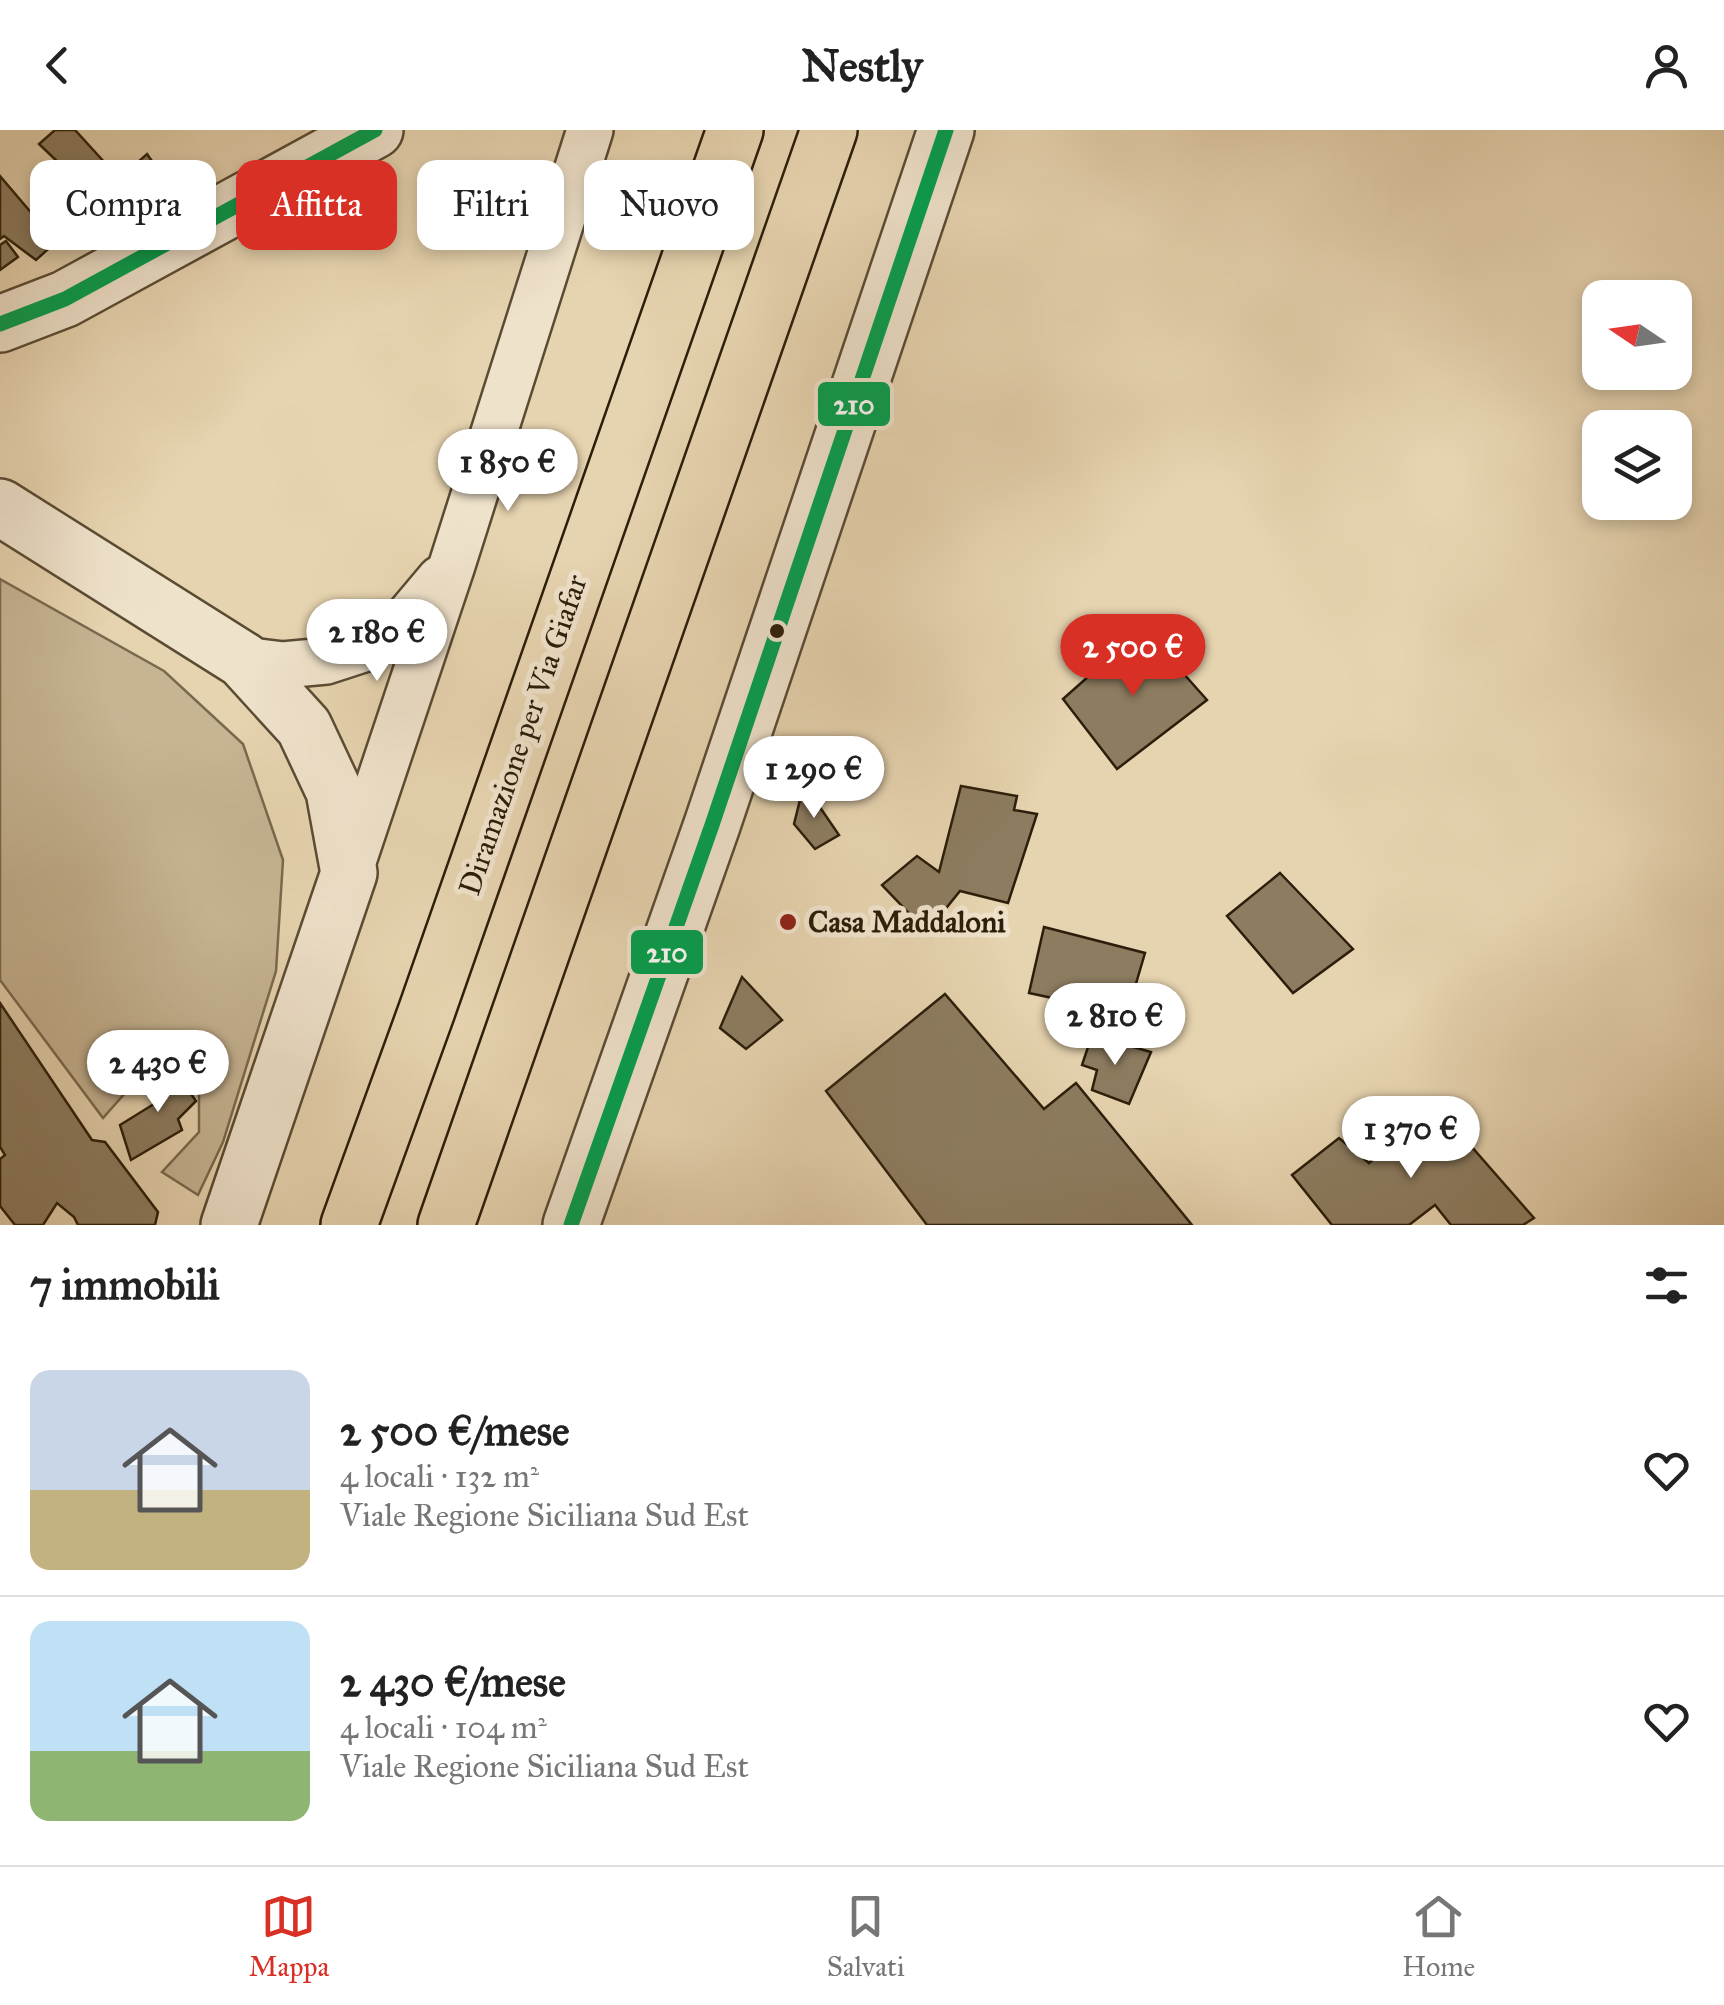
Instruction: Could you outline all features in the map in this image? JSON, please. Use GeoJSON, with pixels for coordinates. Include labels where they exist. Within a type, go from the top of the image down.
{"type":"FeatureCollection","features":[{"type":"Feature","properties":{"kind":"highway"},"geometry":{"type":"LineString","coordinates":[[427,1010],[559,551],[698,130]]}},
{"type":"Feature","properties":{"kind":"highway","name":"Diramazione per Via Giafar"},"geometry":{"type":"LineString","coordinates":[[349,1225],[734,130]]}},
{"type":"Feature","properties":{"kind":"highway"},"geometry":{"type":"LineString","coordinates":[[446,1225],[829,130]]}},
{"type":"Feature","properties":{"kind":"street"},"geometry":{"type":"LineString","coordinates":[[0,324],[65,299],[375,130]]}},
{"type":"Feature","properties":{"kind":"street"},"geometry":{"type":"LineString","coordinates":[[229,1225],[452,565],[590,130]]}},
{"type":"Feature","properties":{"kind":"street"},"geometry":{"type":"LineString","coordinates":[[571,1225],[712,826],[946,130]]}},
{"type":"Feature","properties":{"kind":"street"},"geometry":{"type":"LineString","coordinates":[[0,507],[243,660],[304,728],[334,792],[350,873]]}},
{"type":"Feature","properties":{"kind":"street"},"geometry":{"type":"LineString","coordinates":[[243,660],[283,665],[326,661],[366,648],[403,623],[452,565]]}},
{"type":"Feature","properties":{"kind":"shaded area"},"geometry":{"type":"Polygon","coordinates":[[[0,579],[164,671],[243,744],[283,860],[276,971],[223,1142],[198,1195],[162,1172],[199,1132],[199,1067],[172,1040],[103,1118],[0,980],[0,579]]]}},
{"type":"Feature","properties":{"kind":"building"},"geometry":{"type":"Polygon","coordinates":[[[55,130],[75,130],[102,160],[56,160],[39,144],[55,130]]]}},
{"type":"Feature","properties":{"kind":"building"},"geometry":{"type":"Polygon","coordinates":[[[0,176],[30,211],[30,250],[47,250],[36,260],[4,236],[0,239],[0,176]]]}},
{"type":"Feature","properties":{"kind":"building"},"geometry":{"type":"Polygon","coordinates":[[[6,241],[18,257],[0,270],[0,245],[6,241]]]}},
{"type":"Feature","properties":{"kind":"building"},"geometry":{"type":"Polygon","coordinates":[[[1143,628],[1207,700],[1117,769],[1063,699],[1143,628]]]}},
{"type":"Feature","properties":{"kind":"building"},"geometry":{"type":"Polygon","coordinates":[[[804,784],[839,835],[815,849],[794,824],[804,784]]]}},
{"type":"Feature","properties":{"kind":"building"},"geometry":{"type":"Polygon","coordinates":[[[961,786],[1017,796],[1014,810],[1037,814],[1008,903],[960,891],[927,932],[882,885],[917,856],[939,872],[961,786]]]}},
{"type":"Feature","properties":{"kind":"building"},"geometry":{"type":"Polygon","coordinates":[[[1280,873],[1353,949],[1293,993],[1227,916],[1280,873]]]}},
{"type":"Feature","properties":{"kind":"building"},"geometry":{"type":"Polygon","coordinates":[[[1044,927],[1145,953],[1127,1014],[1029,993],[1044,927]]]}},
{"type":"Feature","properties":{"kind":"building"},"geometry":{"type":"Polygon","coordinates":[[[742,977],[782,1020],[746,1049],[720,1028],[742,977]]]}},
{"type":"Feature","properties":{"kind":"building"},"geometry":{"type":"Polygon","coordinates":[[[945,994],[1044,1109],[1076,1083],[1192,1225],[927,1225],[826,1091],[945,994]]]}},
{"type":"Feature","properties":{"kind":"building"},"geometry":{"type":"Polygon","coordinates":[[[0,1003],[92,1140],[105,1142],[158,1212],[155,1225],[78,1225],[57,1203],[43,1225],[15,1225],[0,1206],[0,1159],[5,1155],[0,1147],[0,1003]]]}},
{"type":"Feature","properties":{"kind":"building"},"geometry":{"type":"Polygon","coordinates":[[[1092,1035],[1151,1052],[1129,1104],[1092,1090],[1097,1070],[1082,1065],[1092,1035]]]}},
{"type":"Feature","properties":{"kind":"building"},"geometry":{"type":"Polygon","coordinates":[[[172,1067],[196,1101],[178,1119],[182,1130],[131,1160],[120,1125],[154,1104],[150,1082],[172,1067]]]}},
{"type":"Feature","properties":{"kind":"building"},"geometry":{"type":"Polygon","coordinates":[[[1436,1106],[1534,1218],[1523,1225],[1451,1225],[1435,1205],[1409,1225],[1332,1225],[1292,1175],[1339,1138],[1369,1163],[1436,1106]]]}},
{"type":"Feature","properties":{"kind":"transit line","name":"210"},"geometry":{"type":"LineString","coordinates":[[0,324],[65,299],[375,130]]}},
{"type":"Feature","properties":{"kind":"transit line","name":"210"},"geometry":{"type":"LineString","coordinates":[[571,1225],[712,825],[946,130]]}},
{"type":"Feature","properties":{"kind":"place","name":"Casa Maddaloni"},"geometry":{"type":"Point","coordinates":[788,922]}}]}
